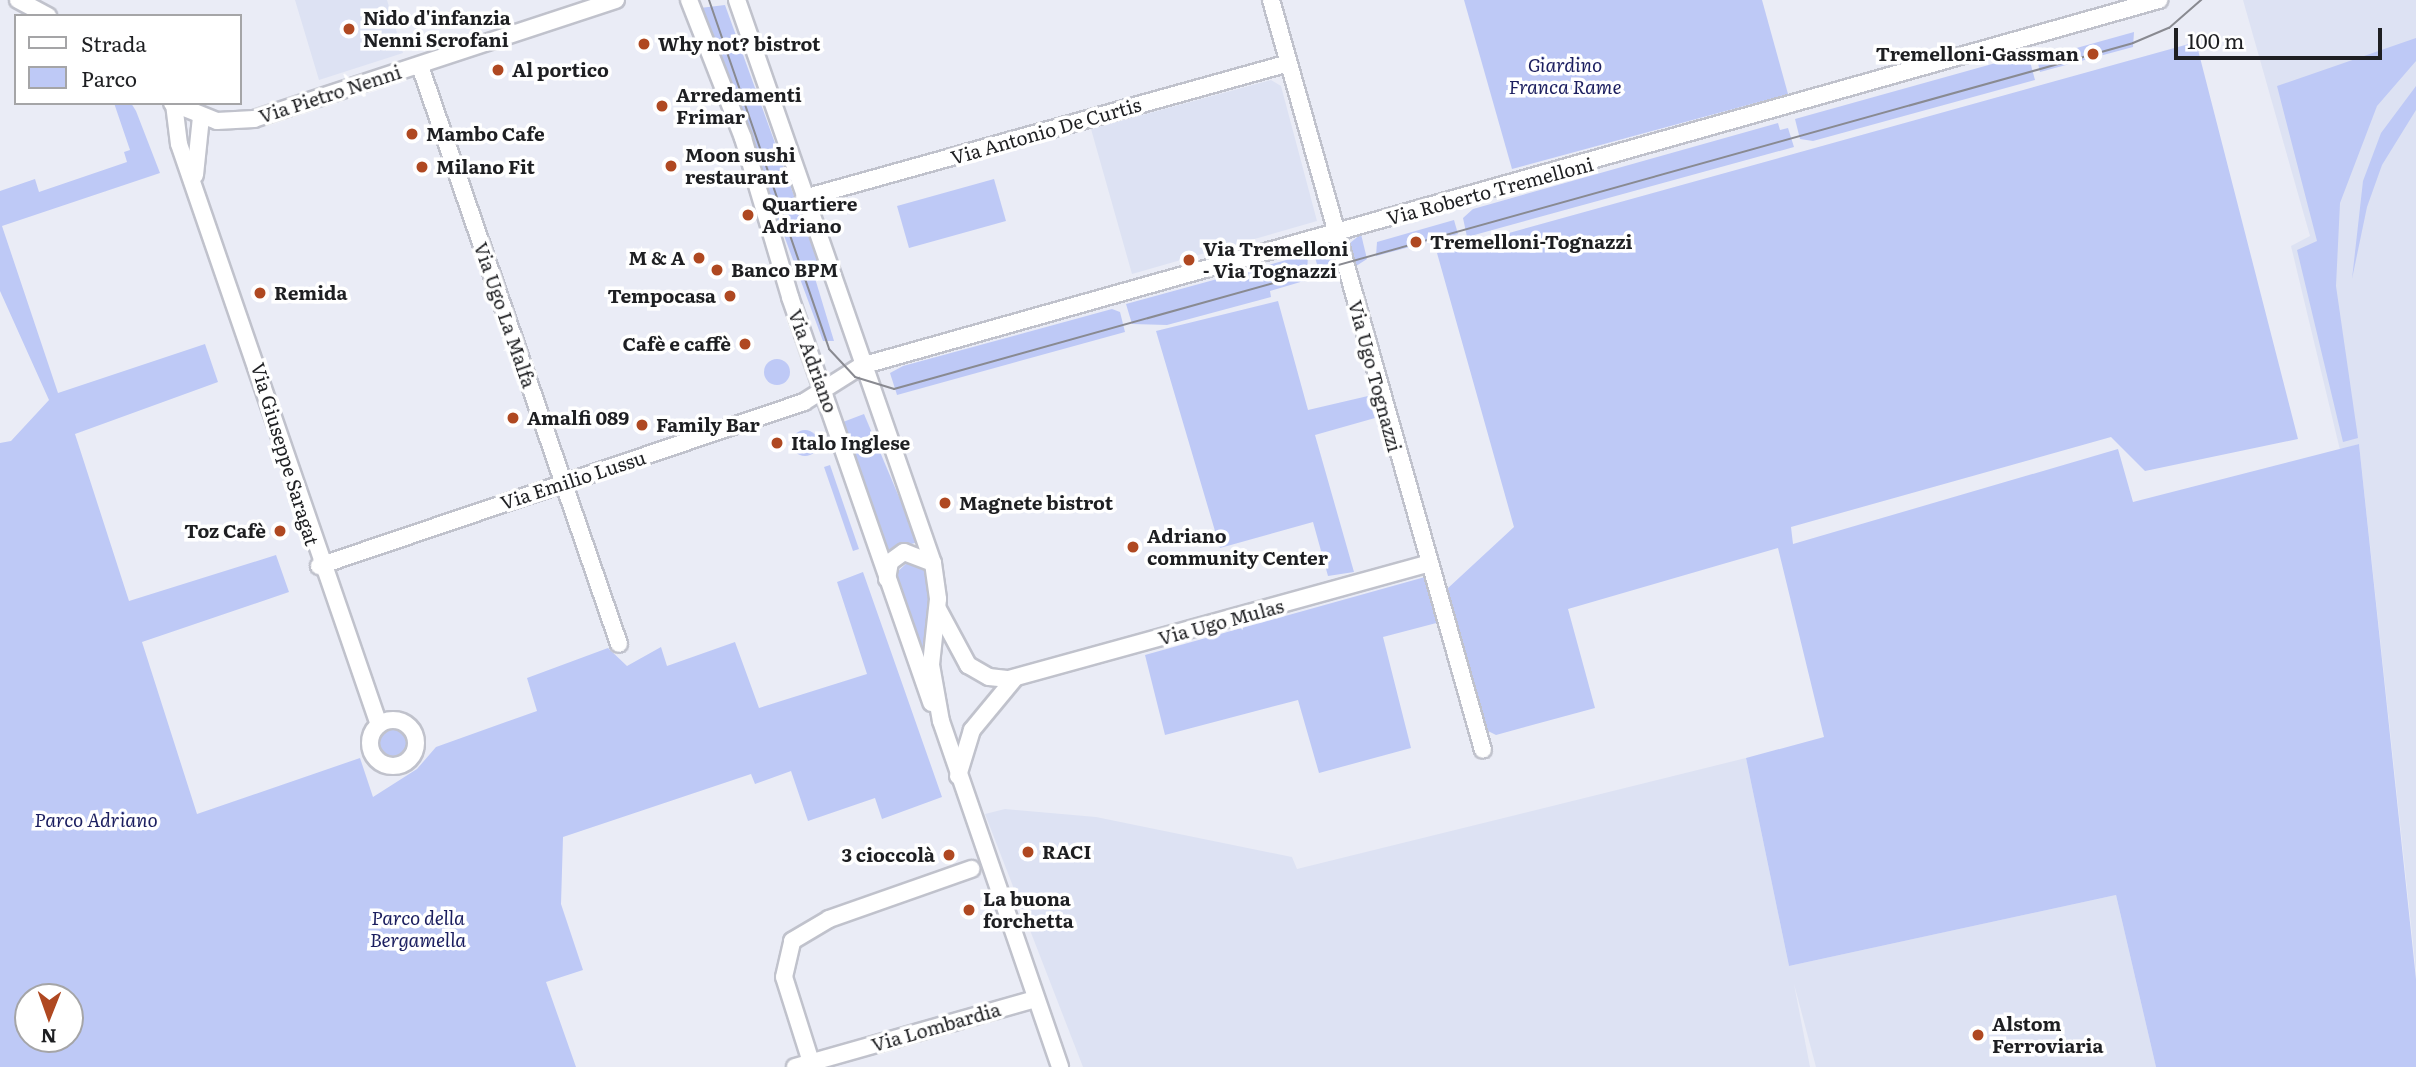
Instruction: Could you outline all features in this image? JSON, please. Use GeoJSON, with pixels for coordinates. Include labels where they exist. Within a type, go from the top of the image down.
{"type":"FeatureCollection","features":[{"type":"Feature","properties":{"kind":"street"},"geometry":{"type":"LineString","coordinates":[[18,0],[44,14]]}},
{"type":"Feature","properties":{"kind":"street","name":"Via Pietro Nenni"},"geometry":{"type":"LineString","coordinates":[[201,117],[251,120],[616,0]]}},
{"type":"Feature","properties":{"kind":"street","name":"Via Adriano"},"geometry":{"type":"LineString","coordinates":[[689,0],[737,121],[888,585],[941,721],[1060,1067]]}},
{"type":"Feature","properties":{"kind":"street","name":"Via Adriano"},"geometry":{"type":"LineString","coordinates":[[737,0],[861,366],[933,563],[938,608],[931,665],[941,721]]}},
{"type":"Feature","properties":{"kind":"street","name":"Via Ugo Tognazzi"},"geometry":{"type":"LineString","coordinates":[[1271,0],[1427,565],[1483,750]]}},
{"type":"Feature","properties":{"kind":"street","name":"Via Roberto Tremelloni"},"geometry":{"type":"LineString","coordinates":[[824,389],[861,366],[2159,0]]}},
{"type":"Feature","properties":{"kind":"street","name":"Via Antonio De Curtis"},"geometry":{"type":"LineString","coordinates":[[804,198],[1289,63]]}},
{"type":"Feature","properties":{"kind":"street","name":"Via Ugo La Malfa"},"geometry":{"type":"LineString","coordinates":[[420,66],[619,644]]}},
{"type":"Feature","properties":{"kind":"street","name":"Via Giuseppe Saragat"},"geometry":{"type":"LineString","coordinates":[[173,105],[176,135],[195,181],[319,566],[379,725]]}},
{"type":"Feature","properties":{"kind":"street","name":"Via Giuseppe Saragat"},"geometry":{"type":"LineString","coordinates":[[175,105],[201,117],[195,181]]}},
{"type":"Feature","properties":{"kind":"street","name":"Via Emilio Lussu"},"geometry":{"type":"LineString","coordinates":[[319,566],[804,402],[824,389]]}},
{"type":"Feature","properties":{"kind":"street"},"geometry":{"type":"LineString","coordinates":[[888,585],[889,566],[900,553],[917,552],[933,563]]}},
{"type":"Feature","properties":{"kind":"street","name":"Via Ugo Mulas"},"geometry":{"type":"LineString","coordinates":[[938,608],[968,665],[989,677],[1015,678],[1427,565]]}},
{"type":"Feature","properties":{"kind":"street"},"geometry":{"type":"LineString","coordinates":[[958,776],[972,730],[1015,678]]}},
{"type":"Feature","properties":{"kind":"street"},"geometry":{"type":"LineString","coordinates":[[803,1064],[784,976],[792,941],[829,919],[971,869]]}},
{"type":"Feature","properties":{"kind":"street","name":"Via Lombardia"},"geometry":{"type":"LineString","coordinates":[[803,1064],[1036,999]]}},
{"type":"Feature","properties":{"kind":"shaded area","name":"Nido d'infanzia Nenni Scrofani"},"geometry":{"type":"Polygon","coordinates":[[[295,0],[387,0],[403,53],[319,80],[295,0]]]}},
{"type":"Feature","properties":{"kind":"shaded area"},"geometry":{"type":"Polygon","coordinates":[[[2243,0],[2416,0],[2416,971],[2359,444],[2340,450],[2291,246],[2310,236],[2243,0]]]}},
{"type":"Feature","properties":{"kind":"shaded area"},"geometry":{"type":"Polygon","coordinates":[[[1271,80],[1281,86],[1317,221],[1132,274],[1091,129],[1271,80]]]}},
{"type":"Feature","properties":{"kind":"shaded area"},"geometry":{"type":"Polygon","coordinates":[[[1746,758],[1789,966],[2116,895],[2156,1067],[1816,1067],[1794,984],[1810,1067],[1083,1067],[985,814],[1005,809],[1096,817],[1292,857],[1297,869],[1746,758]]]}},
{"type":"Feature","properties":{"kind":"green space","name":"Giardino Franca Rame"},"geometry":{"type":"Polygon","coordinates":[[[1464,0],[1762,0],[1788,94],[1512,169],[1464,0]]]}},
{"type":"Feature","properties":{"kind":"green space"},"geometry":{"type":"Polygon","coordinates":[[[725,5],[818,262],[811,265],[834,341],[823,341],[700,8],[725,5]]]}},
{"type":"Feature","properties":{"kind":"green space"},"geometry":{"type":"Polygon","coordinates":[[[2134,32],[2133,47],[2040,72],[2037,59],[2134,32]]]}},
{"type":"Feature","properties":{"kind":"green space"},"geometry":{"type":"Polygon","coordinates":[[[2416,38],[2416,61],[2377,106],[2340,203],[2336,286],[2358,438],[2343,442],[2297,250],[2317,241],[2277,86],[2416,38]]]}},
{"type":"Feature","properties":{"kind":"green space"},"geometry":{"type":"Polygon","coordinates":[[[2196,42],[2298,439],[2145,471],[2111,437],[1791,527],[1793,544],[2118,449],[2133,502],[2359,444],[2416,979],[2416,1067],[2156,1067],[2116,895],[1789,966],[1746,758],[1824,737],[1778,548],[1568,609],[1595,708],[1496,735],[1486,730],[1447,589],[1514,527],[1437,253],[2196,42]]]}},
{"type":"Feature","properties":{"kind":"green space"},"geometry":{"type":"Polygon","coordinates":[[[2028,54],[2035,80],[1813,141],[1800,139],[1795,119],[2028,54]]]}},
{"type":"Feature","properties":{"kind":"green space"},"geometry":{"type":"Polygon","coordinates":[[[2416,86],[2416,110],[2382,165],[2367,207],[2352,279],[2363,181],[2381,133],[2416,86]]]}},
{"type":"Feature","properties":{"kind":"green space"},"geometry":{"type":"Polygon","coordinates":[[[115,105],[132,105],[160,173],[2,226],[58,393],[205,344],[218,382],[75,434],[129,601],[276,555],[289,592],[142,642],[197,814],[360,758],[373,797],[417,769],[436,747],[537,711],[527,678],[608,648],[627,666],[661,647],[667,666],[735,642],[759,708],[867,674],[837,582],[863,572],[942,797],[882,819],[875,798],[808,821],[791,771],[755,784],[751,774],[563,837],[561,904],[583,970],[546,982],[576,1067],[0,1067],[0,443],[11,441],[49,400],[0,291],[0,191],[35,179],[39,192],[127,162],[124,152],[130,150],[115,105]]]}},
{"type":"Feature","properties":{"kind":"green space"},"geometry":{"type":"Polygon","coordinates":[[[1778,123],[1780,130],[1788,128],[1794,147],[1467,237],[1463,218],[1473,209],[1778,123]]]}},
{"type":"Feature","properties":{"kind":"green space"},"geometry":{"type":"Polygon","coordinates":[[[994,179],[1006,221],[909,248],[897,206],[994,179]]]}},
{"type":"Feature","properties":{"kind":"green space"},"geometry":{"type":"Polygon","coordinates":[[[1454,220],[1458,234],[1376,256],[1377,242],[1454,220]]]}},
{"type":"Feature","properties":{"kind":"green space"},"geometry":{"type":"Polygon","coordinates":[[[1361,234],[1367,259],[1353,268],[1350,243],[1361,234]]]}},
{"type":"Feature","properties":{"kind":"green space"},"geometry":{"type":"Polygon","coordinates":[[[1312,248],[1330,252],[1338,272],[1321,277],[1312,248]]]}},
{"type":"Feature","properties":{"kind":"green space"},"geometry":{"type":"Polygon","coordinates":[[[1308,254],[1307,275],[1314,278],[1270,291],[1271,297],[1167,325],[1132,324],[1126,304],[1308,254]]]}},
{"type":"Feature","properties":{"kind":"green space"},"geometry":{"type":"Polygon","coordinates":[[[1278,301],[1308,410],[1368,396],[1375,418],[1315,435],[1354,572],[1328,576],[1313,522],[1220,548],[1156,331],[1278,301]]]}},
{"type":"Feature","properties":{"kind":"green space"},"geometry":{"type":"Polygon","coordinates":[[[1112,309],[1120,312],[1125,332],[897,395],[890,373],[903,366],[1112,309]]]}},
{"type":"Feature","properties":{"kind":"green space"},"geometry":{"type":"Polygon","coordinates":[[[777,359],[786,363],[790,372],[786,381],[777,385],[768,381],[764,372],[768,363],[777,359]]]}},
{"type":"Feature","properties":{"kind":"green space"},"geometry":{"type":"Polygon","coordinates":[[[864,414],[918,542],[885,552],[843,422],[864,414]]]}},
{"type":"Feature","properties":{"kind":"green space"},"geometry":{"type":"Polygon","coordinates":[[[805,430],[814,434],[818,443],[814,452],[805,456],[796,452],[792,443],[796,434],[805,430]]]}},
{"type":"Feature","properties":{"kind":"green space"},"geometry":{"type":"Polygon","coordinates":[[[830,465],[859,549],[853,551],[824,467],[830,465]]]}},
{"type":"Feature","properties":{"kind":"green space"},"geometry":{"type":"Polygon","coordinates":[[[910,560],[926,568],[932,589],[923,662],[894,575],[910,560]]]}},
{"type":"Feature","properties":{"kind":"green space"},"geometry":{"type":"Polygon","coordinates":[[[1425,577],[1433,579],[1444,621],[1383,637],[1411,748],[1319,773],[1298,700],[1165,735],[1145,655],[1425,577]]]}},
{"type":"Feature","properties":{"kind":"green space"},"geometry":{"type":"Polygon","coordinates":[[[394,726],[406,731],[411,743],[406,755],[394,760],[382,755],[377,743],[382,731],[394,726]]]}},
{"type":"Feature","properties":{"kind":"tram line"},"geometry":{"type":"LineString","coordinates":[[709,0],[829,349],[855,377],[894,389],[2133,43],[2169,28],[2201,0]]}},
{"type":"Feature","properties":{"kind":"place","name":"Nido d'infanzia Nenni Scrofani"},"geometry":{"type":"Point","coordinates":[349,29]}},
{"type":"Feature","properties":{"kind":"place","name":"Why not? bistrot"},"geometry":{"type":"Point","coordinates":[644,44]}},
{"type":"Feature","properties":{"kind":"place","name":"Tremelloni-Gassman"},"geometry":{"type":"Point","coordinates":[2093,54]}},
{"type":"Feature","properties":{"kind":"place","name":"Al portico"},"geometry":{"type":"Point","coordinates":[498,70]}},
{"type":"Feature","properties":{"kind":"place","name":"Arredamenti Frimar"},"geometry":{"type":"Point","coordinates":[662,106]}},
{"type":"Feature","properties":{"kind":"place","name":"Mambo Cafe"},"geometry":{"type":"Point","coordinates":[412,134]}},
{"type":"Feature","properties":{"kind":"place","name":"Moon sushi restaurant"},"geometry":{"type":"Point","coordinates":[671,166]}},
{"type":"Feature","properties":{"kind":"place","name":"Milano Fit"},"geometry":{"type":"Point","coordinates":[422,167]}},
{"type":"Feature","properties":{"kind":"place","name":"Quartiere Adriano"},"geometry":{"type":"Point","coordinates":[748,215]}},
{"type":"Feature","properties":{"kind":"place","name":"Tremelloni-Tognazzi"},"geometry":{"type":"Point","coordinates":[1416,242]}},
{"type":"Feature","properties":{"kind":"place","name":"M & A"},"geometry":{"type":"Point","coordinates":[699,258]}},
{"type":"Feature","properties":{"kind":"place","name":"Via Tremelloni - Via Tognazzi"},"geometry":{"type":"Point","coordinates":[1189,260]}},
{"type":"Feature","properties":{"kind":"place","name":"Banco BPM"},"geometry":{"type":"Point","coordinates":[717,270]}},
{"type":"Feature","properties":{"kind":"place","name":"Remida"},"geometry":{"type":"Point","coordinates":[260,293]}},
{"type":"Feature","properties":{"kind":"place","name":"Tempocasa"},"geometry":{"type":"Point","coordinates":[730,296]}},
{"type":"Feature","properties":{"kind":"place","name":"Cafè e caffè"},"geometry":{"type":"Point","coordinates":[745,344]}},
{"type":"Feature","properties":{"kind":"place","name":"Amalfi 089"},"geometry":{"type":"Point","coordinates":[513,418]}},
{"type":"Feature","properties":{"kind":"place","name":"Family Bar"},"geometry":{"type":"Point","coordinates":[642,425]}},
{"type":"Feature","properties":{"kind":"place","name":"Italo Inglese"},"geometry":{"type":"Point","coordinates":[777,443]}},
{"type":"Feature","properties":{"kind":"place","name":"Magnete bistrot"},"geometry":{"type":"Point","coordinates":[945,503]}},
{"type":"Feature","properties":{"kind":"place","name":"Toz Cafè"},"geometry":{"type":"Point","coordinates":[280,531]}},
{"type":"Feature","properties":{"kind":"place","name":"Adriano community Center"},"geometry":{"type":"Point","coordinates":[1133,547]}},
{"type":"Feature","properties":{"kind":"place","name":"RACI"},"geometry":{"type":"Point","coordinates":[1028,852]}},
{"type":"Feature","properties":{"kind":"place","name":"3 cioccolà"},"geometry":{"type":"Point","coordinates":[949,855]}},
{"type":"Feature","properties":{"kind":"place","name":"La buona forchetta"},"geometry":{"type":"Point","coordinates":[969,910]}},
{"type":"Feature","properties":{"kind":"place","name":"Alstom Ferroviaria"},"geometry":{"type":"Point","coordinates":[1978,1035]}},
{"type":"Feature","properties":{"kind":"park label","name":"Parco Adriano"},"geometry":{"type":"Point","coordinates":[96,820]}},
{"type":"Feature","properties":{"kind":"park label","name":"Parco della Bergamella"},"geometry":{"type":"Point","coordinates":[418,929]}}]}
